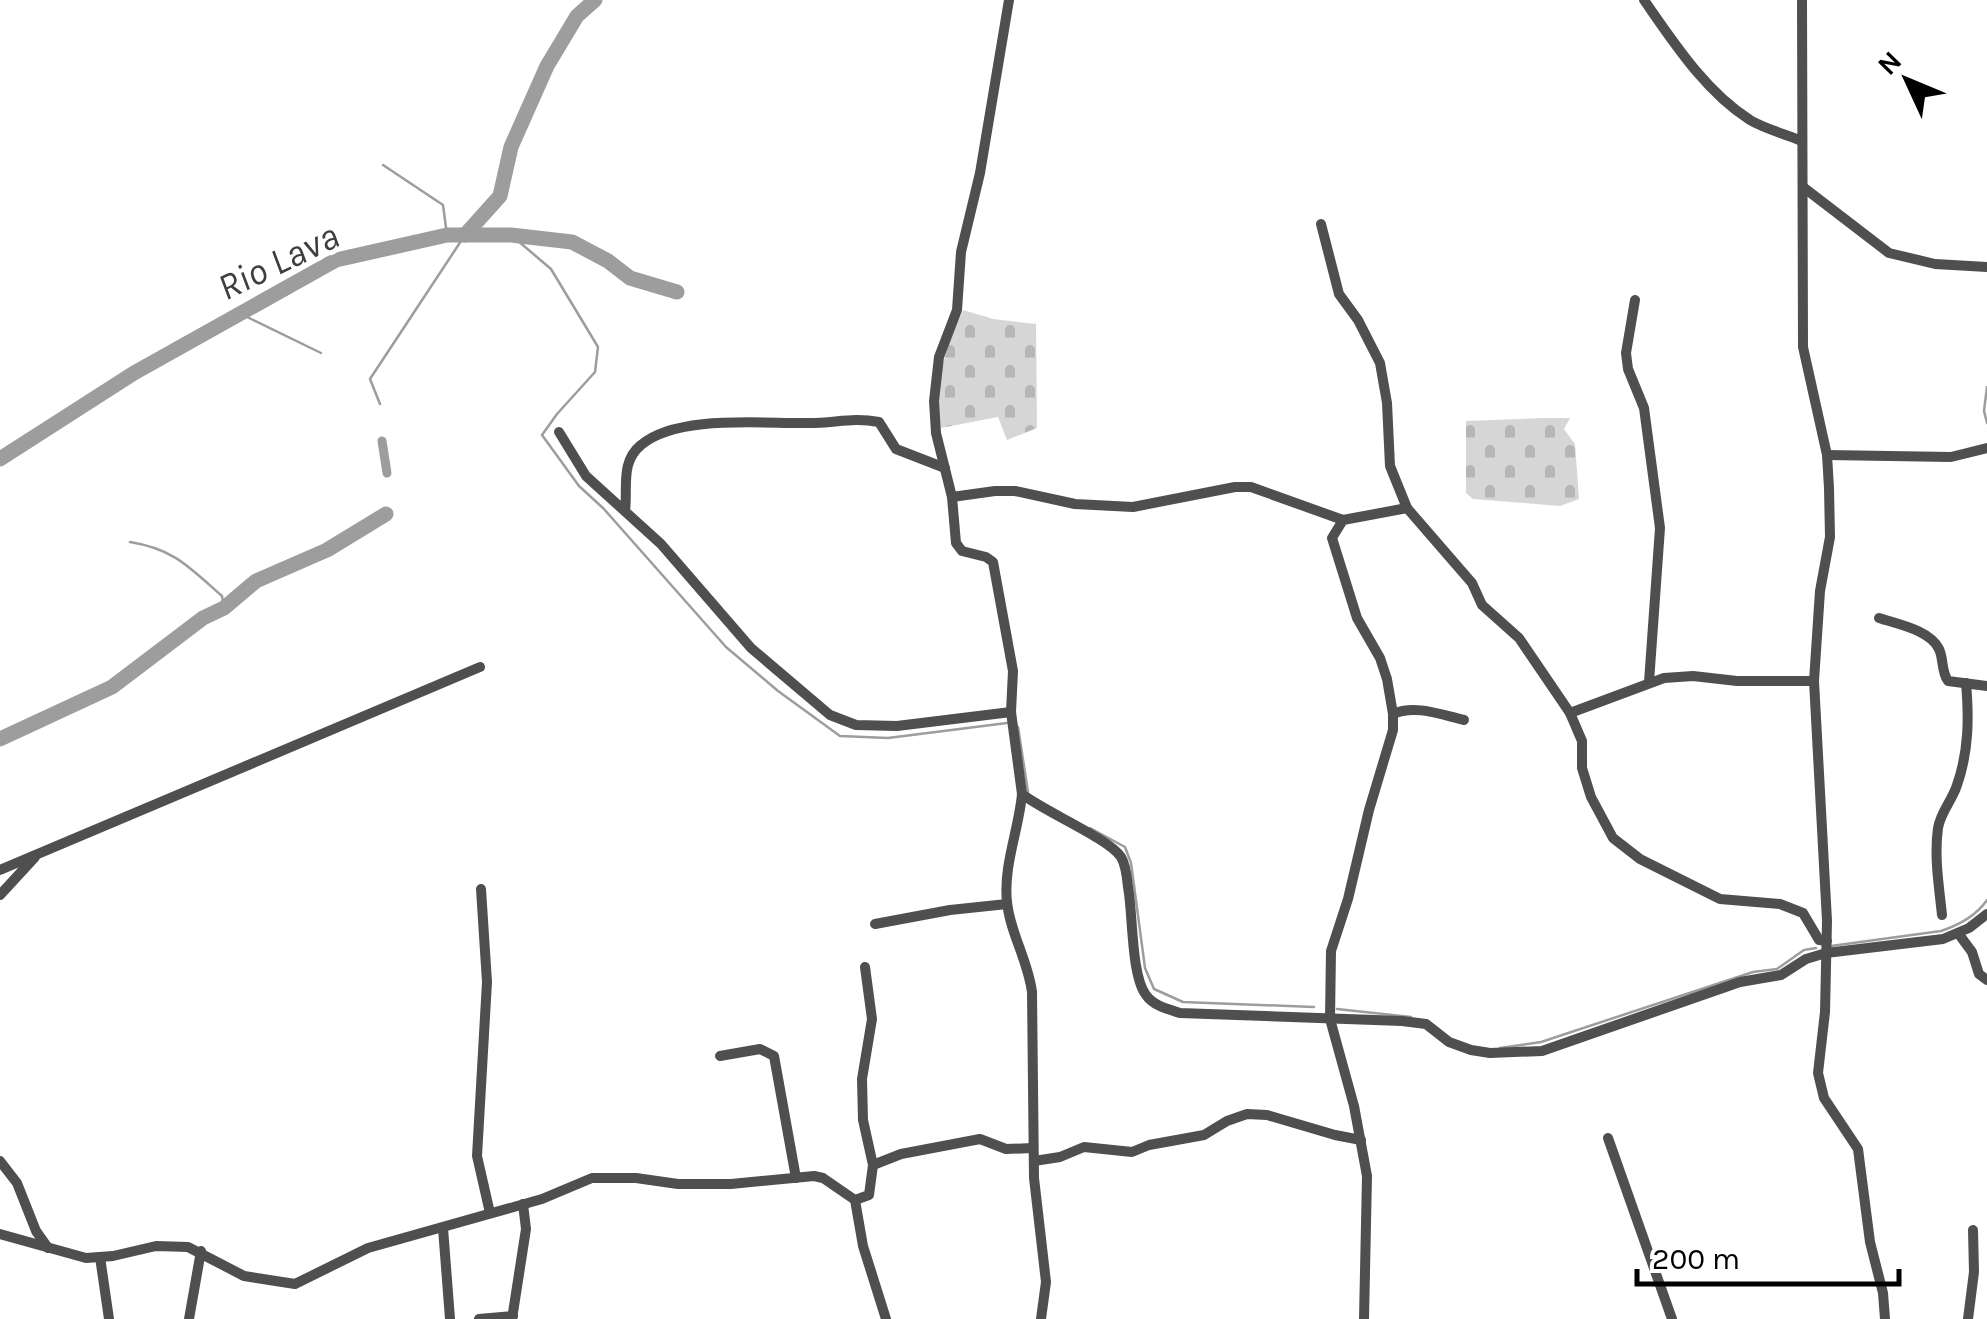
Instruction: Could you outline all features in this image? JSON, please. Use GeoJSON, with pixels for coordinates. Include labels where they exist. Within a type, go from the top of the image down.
{"type":"FeatureCollection","features":[{"type":"Feature","properties":{"kind":"street"},"geometry":{"type":"LineString","coordinates":[[1008,0],[980,173],[961,252],[957,310],[939,357],[934,401],[936,433],[952,497],[958,548],[992,562],[1013,671],[1011,712],[1022,794],[1008,873],[1007,904],[1032,992],[1032,1148],[1046,1282],[1041,1319]]}},
{"type":"Feature","properties":{"kind":"street"},"geometry":{"type":"LineString","coordinates":[[1644,0],[1718,94],[1754,122],[1802,142]]}},
{"type":"Feature","properties":{"kind":"street"},"geometry":{"type":"LineString","coordinates":[[1802,0],[1803,347],[1826,455],[1830,537],[1820,591],[1814,681],[1827,947],[1820,1088],[1828,1108],[1858,1149],[1885,1319]]}},
{"type":"Feature","properties":{"kind":"street"},"geometry":{"type":"LineString","coordinates":[[1802,186],[1889,252],[1935,264],[1987,266]]}},
{"type":"Feature","properties":{"kind":"street"},"geometry":{"type":"LineString","coordinates":[[1321,224],[1339,294],[1358,320],[1380,364],[1390,466],[1407,508],[1472,583],[1482,605],[1519,638],[1570,713],[1582,740],[1582,768],[1591,797],[1608,831],[1628,852],[1720,899],[1780,904],[1803,913],[1814,934],[1827,947]]}},
{"type":"Feature","properties":{"kind":"street"},"geometry":{"type":"LineString","coordinates":[[1635,300],[1626,352],[1644,408],[1660,528],[1649,682]]}},
{"type":"Feature","properties":{"kind":"street"},"geometry":{"type":"LineString","coordinates":[[625,511],[626,469],[636,449],[656,437],[707,422],[768,425],[855,418],[879,422],[896,449],[946,468]]}},
{"type":"Feature","properties":{"kind":"street"},"geometry":{"type":"LineString","coordinates":[[559,432],[586,476],[661,544],[750,648],[830,715],[856,724],[896,726],[1011,712]]}},
{"type":"Feature","properties":{"kind":"street"},"geometry":{"type":"LineString","coordinates":[[1826,455],[1952,457],[1987,448]]}},
{"type":"Feature","properties":{"kind":"street"},"geometry":{"type":"LineString","coordinates":[[952,497],[1015,491],[1075,504],[1122,508],[1251,488],[1343,520],[1407,508]]}},
{"type":"Feature","properties":{"kind":"street"},"geometry":{"type":"LineString","coordinates":[[1343,520],[1332,538],[1358,618],[1384,669],[1394,714],[1348,899],[1331,950],[1330,1019],[1367,1176],[1364,1319]]}},
{"type":"Feature","properties":{"kind":"street"},"geometry":{"type":"LineString","coordinates":[[1879,618],[1923,634],[1938,649],[1944,678],[1987,686]]}},
{"type":"Feature","properties":{"kind":"street"},"geometry":{"type":"LineString","coordinates":[[0,870],[480,667]]}},
{"type":"Feature","properties":{"kind":"street"},"geometry":{"type":"LineString","coordinates":[[1570,713],[1649,682],[1693,676],[1737,682],[1814,681]]}},
{"type":"Feature","properties":{"kind":"street"},"geometry":{"type":"LineString","coordinates":[[1942,915],[1936,848],[1941,814],[1952,798],[1964,760],[1968,734],[1966,683]]}},
{"type":"Feature","properties":{"kind":"street"},"geometry":{"type":"LineString","coordinates":[[1394,714],[1424,710],[1464,720]]}},
{"type":"Feature","properties":{"kind":"street"},"geometry":{"type":"LineString","coordinates":[[1022,794],[1042,810],[1108,844],[1120,855],[1125,865],[1138,973],[1142,991],[1150,1000],[1180,1013],[1366,1018],[1426,1024],[1449,1042],[1490,1053],[1542,1051],[1740,982],[1781,975],[1827,947],[1932,940],[1958,933],[1987,914]]}},
{"type":"Feature","properties":{"kind":"street"},"geometry":{"type":"LineString","coordinates":[[0,895],[39,853]]}},
{"type":"Feature","properties":{"kind":"street"},"geometry":{"type":"LineString","coordinates":[[481,889],[487,982],[477,1156],[490,1213]]}},
{"type":"Feature","properties":{"kind":"street"},"geometry":{"type":"LineString","coordinates":[[875,924],[1007,904]]}},
{"type":"Feature","properties":{"kind":"street"},"geometry":{"type":"LineString","coordinates":[[1958,933],[1987,980]]}},
{"type":"Feature","properties":{"kind":"street"},"geometry":{"type":"LineString","coordinates":[[855,1200],[869,1195],[873,1165],[863,1120],[862,1079],[872,1019],[865,967]]}},
{"type":"Feature","properties":{"kind":"street"},"geometry":{"type":"LineString","coordinates":[[720,1056],[760,1049],[774,1056],[796,1178]]}},
{"type":"Feature","properties":{"kind":"street"},"geometry":{"type":"LineString","coordinates":[[1034,1161],[1084,1147],[1132,1152],[1204,1135],[1246,1114],[1267,1114],[1335,1136],[1361,1140]]}},
{"type":"Feature","properties":{"kind":"street"},"geometry":{"type":"LineString","coordinates":[[1608,1138],[1672,1319]]}},
{"type":"Feature","properties":{"kind":"street"},"geometry":{"type":"LineString","coordinates":[[873,1165],[921,1149],[980,1139],[1006,1149],[1032,1148]]}},
{"type":"Feature","properties":{"kind":"street"},"geometry":{"type":"LineString","coordinates":[[0,1160],[17,1183],[36,1231],[49,1249]]}},
{"type":"Feature","properties":{"kind":"street"},"geometry":{"type":"LineString","coordinates":[[0,1234],[86,1258],[156,1246],[188,1247],[244,1276],[295,1284],[368,1248],[523,1204],[592,1178],[678,1184],[823,1178],[855,1200],[863,1246],[886,1319]]}},
{"type":"Feature","properties":{"kind":"street"},"geometry":{"type":"LineString","coordinates":[[478,1319],[512,1317],[526,1229],[523,1204]]}},
{"type":"Feature","properties":{"kind":"street"},"geometry":{"type":"LineString","coordinates":[[443,1228],[450,1319]]}},
{"type":"Feature","properties":{"kind":"street"},"geometry":{"type":"LineString","coordinates":[[1968,1319],[1974,1272],[1972,1230]]}},
{"type":"Feature","properties":{"kind":"street"},"geometry":{"type":"LineString","coordinates":[[189,1319],[201,1251]]}},
{"type":"Feature","properties":{"kind":"street"},"geometry":{"type":"LineString","coordinates":[[100,1258],[109,1319]]}},
{"type":"Feature","properties":{"kind":"green space"},"geometry":{"type":"Polygon","coordinates":[[[963,310],[993,319],[1036,324],[1037,428],[1007,440],[998,417],[941,428],[942,368],[963,310]]]}},
{"type":"Feature","properties":{"kind":"green space"},"geometry":{"type":"Polygon","coordinates":[[[1570,418],[1564,429],[1575,444],[1579,499],[1560,506],[1473,499],[1466,493],[1466,421],[1570,418]]]}},
{"type":"Feature","properties":{"kind":"waterway","name":"Rio Lava"},"geometry":{"type":"LineString","coordinates":[[465,235],[500,196],[511,147],[547,66],[577,16],[595,0]]}},
{"type":"Feature","properties":{"kind":"waterway"},"geometry":{"type":"LineString","coordinates":[[383,165],[443,205],[447,235]]}},
{"type":"Feature","properties":{"kind":"waterway","name":"Rio Lava"},"geometry":{"type":"LineString","coordinates":[[0,459],[134,373],[336,260],[447,235],[511,235],[572,242],[630,278],[677,292]]}},
{"type":"Feature","properties":{"kind":"waterway"},"geometry":{"type":"LineString","coordinates":[[380,404],[370,379],[465,235]]}},
{"type":"Feature","properties":{"kind":"waterway"},"geometry":{"type":"LineString","coordinates":[[511,235],[551,269],[598,347],[595,372],[542,435],[579,486],[726,647],[840,736],[888,738],[1007,723]]}},
{"type":"Feature","properties":{"kind":"waterway"},"geometry":{"type":"LineString","coordinates":[[239,313],[321,353]]}},
{"type":"Feature","properties":{"kind":"waterway"},"geometry":{"type":"LineString","coordinates":[[1987,387],[1987,423]]}},
{"type":"Feature","properties":{"kind":"waterway"},"geometry":{"type":"LineString","coordinates":[[382,441],[387,473]]}},
{"type":"Feature","properties":{"kind":"waterway"},"geometry":{"type":"LineString","coordinates":[[0,739],[112,687],[256,581],[327,550],[386,514]]}},
{"type":"Feature","properties":{"kind":"waterway"},"geometry":{"type":"LineString","coordinates":[[130,542],[158,549],[180,561],[222,596],[224,608]]}},
{"type":"Feature","properties":{"kind":"waterway"},"geometry":{"type":"LineString","coordinates":[[1018,727],[1028,792]]}},
{"type":"Feature","properties":{"kind":"waterway"},"geometry":{"type":"LineString","coordinates":[[1090,828],[1125,847],[1131,863],[1145,968],[1154,989],[1183,1002],[1314,1007]]}},
{"type":"Feature","properties":{"kind":"waterway"},"geometry":{"type":"LineString","coordinates":[[1831,946],[1941,931],[1967,919],[1987,900]]}},
{"type":"Feature","properties":{"kind":"waterway"},"geometry":{"type":"LineString","coordinates":[[1500,1048],[1541,1042],[1753,972],[1777,969],[1804,950],[1816,948]]}},
{"type":"Feature","properties":{"kind":"waterway"},"geometry":{"type":"LineString","coordinates":[[1337,1009],[1411,1017]]}}]}
